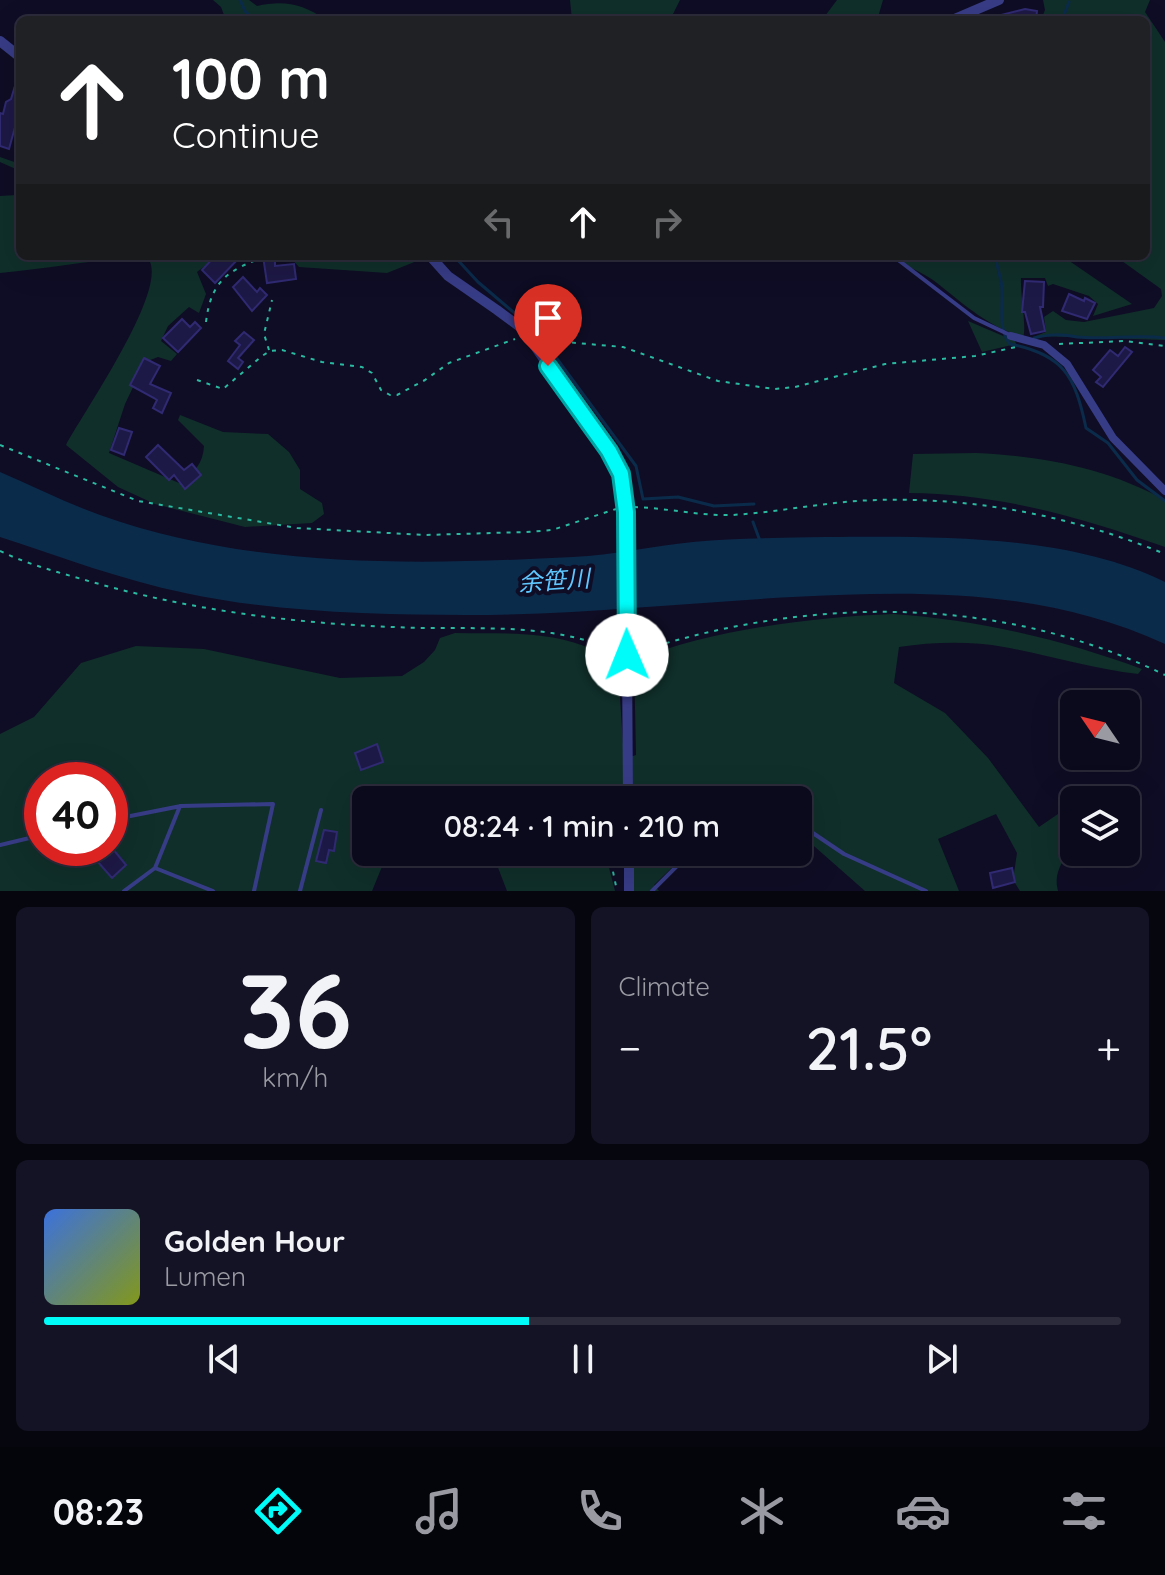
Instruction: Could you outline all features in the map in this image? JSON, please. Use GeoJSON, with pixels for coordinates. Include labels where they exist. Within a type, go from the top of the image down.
{"type":"FeatureCollection","features":[{"type":"Feature","properties":{"kind":"street"},"geometry":{"type":"LineString","coordinates":[[961,16],[999,0]]}},
{"type":"Feature","properties":{"kind":"street"},"geometry":{"type":"LineString","coordinates":[[0,41],[16,54]]}},
{"type":"Feature","properties":{"kind":"street"},"geometry":{"type":"LineString","coordinates":[[434,260],[448,276],[497,310],[528,337],[615,462],[624,485],[628,786]]}},
{"type":"Feature","properties":{"kind":"street"},"geometry":{"type":"LineString","coordinates":[[1011,336],[1048,348],[1067,364],[1096,414],[1124,452],[1165,491]]}},
{"type":"Feature","properties":{"kind":"street"},"geometry":{"type":"LineString","coordinates":[[629,866],[629,891]]}},
{"type":"Feature","properties":{"kind":"lane"},"geometry":{"type":"LineString","coordinates":[[898,260],[974,318],[1011,336]]}},
{"type":"Feature","properties":{"kind":"lane"},"geometry":{"type":"LineString","coordinates":[[128,816],[181,806],[273,804],[254,891]]}},
{"type":"Feature","properties":{"kind":"lane"},"geometry":{"type":"LineString","coordinates":[[124,891],[155,868],[181,806]]}},
{"type":"Feature","properties":{"kind":"lane"},"geometry":{"type":"LineString","coordinates":[[300,891],[321,810]]}},
{"type":"Feature","properties":{"kind":"lane"},"geometry":{"type":"LineString","coordinates":[[812,832],[844,854],[926,891]]}},
{"type":"Feature","properties":{"kind":"lane"},"geometry":{"type":"LineString","coordinates":[[0,845],[24,839]]}},
{"type":"Feature","properties":{"kind":"lane"},"geometry":{"type":"LineString","coordinates":[[652,891],[677,866]]}},
{"type":"Feature","properties":{"kind":"lane"},"geometry":{"type":"LineString","coordinates":[[155,868],[213,891]]}},
{"type":"Feature","properties":{"kind":"path"},"geometry":{"type":"LineString","coordinates":[[206,322],[210,294],[240,265],[256,260]]}},
{"type":"Feature","properties":{"kind":"path"},"geometry":{"type":"LineString","coordinates":[[270,351],[264,334],[272,300]]}},
{"type":"Feature","properties":{"kind":"path"},"geometry":{"type":"LineString","coordinates":[[197,380],[223,389],[270,351],[291,351],[322,362],[362,367],[372,373],[381,390],[390,395],[405,391],[458,359],[528,337],[623,347],[718,381],[774,389],[795,387],[885,364],[995,354],[1011,350],[1028,340]]}},
{"type":"Feature","properties":{"kind":"path"},"geometry":{"type":"LineString","coordinates":[[1048,348],[1057,344],[1125,341],[1165,346]]}},
{"type":"Feature","properties":{"kind":"path"},"geometry":{"type":"LineString","coordinates":[[0,445],[138,501],[297,528],[425,535],[526,532],[552,530],[606,510],[731,515],[878,500],[998,507],[1104,532],[1165,554]]}},
{"type":"Feature","properties":{"kind":"path"},"geometry":{"type":"LineString","coordinates":[[0,551],[147,598],[190,606],[335,625],[551,631],[582,637],[627,655],[771,620],[834,612],[944,612],[1034,628],[1095,645],[1165,675]]}},
{"type":"Feature","properties":{"kind":"path"},"geometry":{"type":"LineString","coordinates":[[612,866],[617,891]]}},
{"type":"Feature","properties":{"kind":"green space"},"geometry":{"type":"Polygon","coordinates":[[[213,0],[249,0],[257,6],[276,3],[293,5],[319,16],[224,16],[221,7],[213,0]]]}},
{"type":"Feature","properties":{"kind":"green space"},"geometry":{"type":"Polygon","coordinates":[[[570,0],[680,0],[672,16],[572,16],[570,0]]]}},
{"type":"Feature","properties":{"kind":"green space"},"geometry":{"type":"Polygon","coordinates":[[[837,0],[883,0],[878,16],[825,16],[837,0]]]}},
{"type":"Feature","properties":{"kind":"green space"},"geometry":{"type":"Polygon","coordinates":[[[1043,0],[1150,0],[1145,12],[1148,16],[1043,16],[1043,0]]]}},
{"type":"Feature","properties":{"kind":"green space"},"geometry":{"type":"Polygon","coordinates":[[[1150,20],[1165,42],[1165,340],[1036,336],[1046,332],[1044,317],[1053,311],[1066,320],[1084,322],[1154,308],[1162,296],[1161,289],[1121,260],[1150,260],[1150,20]]]}},
{"type":"Feature","properties":{"kind":"green space"},"geometry":{"type":"Polygon","coordinates":[[[0,157],[16,163],[16,169],[0,162],[0,157]]]}},
{"type":"Feature","properties":{"kind":"green space"},"geometry":{"type":"Polygon","coordinates":[[[16,195],[16,260],[130,260],[0,273],[0,196],[16,195]]]}},
{"type":"Feature","properties":{"kind":"green space"},"geometry":{"type":"Polygon","coordinates":[[[149,260],[213,260],[197,272],[206,294],[199,313],[189,307],[168,326],[161,341],[177,354],[171,361],[158,357],[145,362],[125,404],[109,453],[179,483],[197,468],[204,446],[178,420],[180,415],[223,432],[268,434],[289,452],[300,470],[300,489],[322,503],[324,514],[312,523],[245,527],[155,504],[118,487],[66,445],[136,324],[152,276],[149,260]]]}},
{"type":"Feature","properties":{"kind":"green space"},"geometry":{"type":"Polygon","coordinates":[[[293,260],[420,260],[387,273],[299,267],[293,260]]]}},
{"type":"Feature","properties":{"kind":"green space"},"geometry":{"type":"Polygon","coordinates":[[[896,260],[1068,260],[1132,304],[1093,316],[1098,304],[1089,296],[1053,284],[1048,286],[1045,278],[1021,278],[1023,337],[986,320],[933,280],[896,260]]]}},
{"type":"Feature","properties":{"kind":"green space"},"geometry":{"type":"Polygon","coordinates":[[[968,321],[1015,341],[1016,344],[982,352],[968,321]]]}},
{"type":"Feature","properties":{"kind":"green space"},"geometry":{"type":"Polygon","coordinates":[[[976,453],[1026,457],[1074,466],[1143,489],[1165,500],[1165,547],[1039,509],[976,498],[909,493],[913,454],[976,453]]]}},
{"type":"Feature","properties":{"kind":"green space"},"geometry":{"type":"Polygon","coordinates":[[[893,614],[957,621],[1050,640],[1142,669],[1138,674],[1121,672],[991,645],[938,643],[899,647],[894,683],[945,713],[988,758],[1039,827],[1060,813],[1058,891],[1020,891],[1013,880],[1017,853],[996,814],[938,839],[959,891],[865,891],[812,844],[812,786],[352,786],[352,866],[382,866],[372,891],[0,891],[0,734],[34,717],[81,663],[136,646],[204,649],[340,678],[402,676],[424,662],[435,650],[440,638],[455,633],[519,634],[562,639],[601,654],[618,667],[624,759],[636,755],[634,661],[727,633],[796,622],[893,614]]]}},
{"type":"Feature","properties":{"kind":"green space"},"geometry":{"type":"Polygon","coordinates":[[[497,866],[609,866],[615,891],[507,891],[497,866]]]}},
{"type":"Feature","properties":{"kind":"green space"},"geometry":{"type":"Polygon","coordinates":[[[632,866],[674,866],[654,885],[659,891],[632,891],[632,866]]]}},
{"type":"Feature","properties":{"kind":"water","name":"余笹川"},"geometry":{"type":"Polygon","coordinates":[[[0,472],[87,510],[157,533],[275,554],[334,559],[514,560],[588,556],[678,544],[760,538],[955,538],[1043,546],[1127,566],[1165,582],[1165,644],[1074,612],[982,597],[935,594],[840,595],[589,611],[467,615],[325,611],[218,599],[138,582],[0,537],[0,472]]]}},
{"type":"Feature","properties":{"kind":"building"},"geometry":{"type":"Polygon","coordinates":[[[1025,9],[1037,11],[1036,16],[997,16],[1025,9]]]}},
{"type":"Feature","properties":{"kind":"building"},"geometry":{"type":"Polygon","coordinates":[[[16,83],[16,124],[9,149],[0,146],[0,113],[3,114],[6,102],[11,99],[16,83]]]}},
{"type":"Feature","properties":{"kind":"building"},"geometry":{"type":"Polygon","coordinates":[[[211,260],[237,260],[215,283],[202,270],[211,260]]]}},
{"type":"Feature","properties":{"kind":"building"},"geometry":{"type":"Polygon","coordinates":[[[264,260],[275,260],[275,266],[294,264],[296,279],[267,283],[264,260]]]}},
{"type":"Feature","properties":{"kind":"building"},"geometry":{"type":"Polygon","coordinates":[[[243,277],[257,292],[260,288],[267,295],[252,311],[233,287],[243,277]]]}},
{"type":"Feature","properties":{"kind":"building"},"geometry":{"type":"Polygon","coordinates":[[[1025,281],[1044,282],[1043,307],[1040,307],[1045,331],[1031,334],[1025,312],[1022,312],[1025,281]]]}},
{"type":"Feature","properties":{"kind":"building"},"geometry":{"type":"Polygon","coordinates":[[[1069,294],[1095,303],[1087,319],[1062,311],[1069,294]]]}},
{"type":"Feature","properties":{"kind":"building"},"geometry":{"type":"Polygon","coordinates":[[[182,319],[190,327],[195,322],[201,328],[178,352],[163,338],[182,319]]]}},
{"type":"Feature","properties":{"kind":"building"},"geometry":{"type":"Polygon","coordinates":[[[244,332],[254,340],[238,358],[243,362],[238,369],[228,361],[240,345],[235,341],[244,332]]]}},
{"type":"Feature","properties":{"kind":"building"},"geometry":{"type":"Polygon","coordinates":[[[1125,347],[1132,352],[1103,387],[1096,382],[1101,377],[1093,370],[1110,350],[1118,356],[1125,347]]]}},
{"type":"Feature","properties":{"kind":"building"},"geometry":{"type":"Polygon","coordinates":[[[144,358],[160,366],[150,384],[171,393],[162,413],[153,408],[157,400],[130,385],[144,358]]]}},
{"type":"Feature","properties":{"kind":"building"},"geometry":{"type":"Polygon","coordinates":[[[119,428],[132,432],[124,455],[111,450],[119,428]]]}},
{"type":"Feature","properties":{"kind":"building"},"geometry":{"type":"Polygon","coordinates":[[[158,445],[184,470],[192,464],[201,475],[185,489],[174,475],[169,480],[146,457],[158,445]]]}},
{"type":"Feature","properties":{"kind":"building"},"geometry":{"type":"Polygon","coordinates":[[[377,744],[383,762],[361,770],[355,753],[377,744]]]}},
{"type":"Feature","properties":{"kind":"building"},"geometry":{"type":"Polygon","coordinates":[[[324,830],[337,832],[334,851],[329,850],[326,863],[316,861],[324,830]]]}},
{"type":"Feature","properties":{"kind":"building"},"geometry":{"type":"Polygon","coordinates":[[[102,866],[125,866],[112,878],[102,866]]]}},
{"type":"Feature","properties":{"kind":"building"},"geometry":{"type":"Polygon","coordinates":[[[1012,868],[1015,882],[993,888],[990,873],[1012,868]]]}},
{"type":"Feature","properties":{"kind":"waterway"},"geometry":{"type":"LineString","coordinates":[[240,0],[250,16]]}},
{"type":"Feature","properties":{"kind":"waterway"},"geometry":{"type":"LineString","coordinates":[[1064,16],[1069,2]]}},
{"type":"Feature","properties":{"kind":"waterway"},"geometry":{"type":"LineString","coordinates":[[458,260],[478,282],[538,333],[636,466],[643,499],[678,497],[714,506],[754,504]]}},
{"type":"Feature","properties":{"kind":"waterway"},"geometry":{"type":"LineString","coordinates":[[996,260],[1002,289],[1003,330],[1010,344],[1043,354],[1064,371],[1077,394],[1086,428],[1108,443],[1137,480],[1165,501]]}},
{"type":"Feature","properties":{"kind":"waterway"},"geometry":{"type":"LineString","coordinates":[[1034,338],[1055,335],[1165,338]]}},
{"type":"Feature","properties":{"kind":"waterway"},"geometry":{"type":"LineString","coordinates":[[753,522],[760,541]]}},
{"type":"Feature","properties":{"kind":"route"},"geometry":{"type":"LineString","coordinates":[[548,366],[609,451],[621,474],[626,512],[627,655]]}}]}
